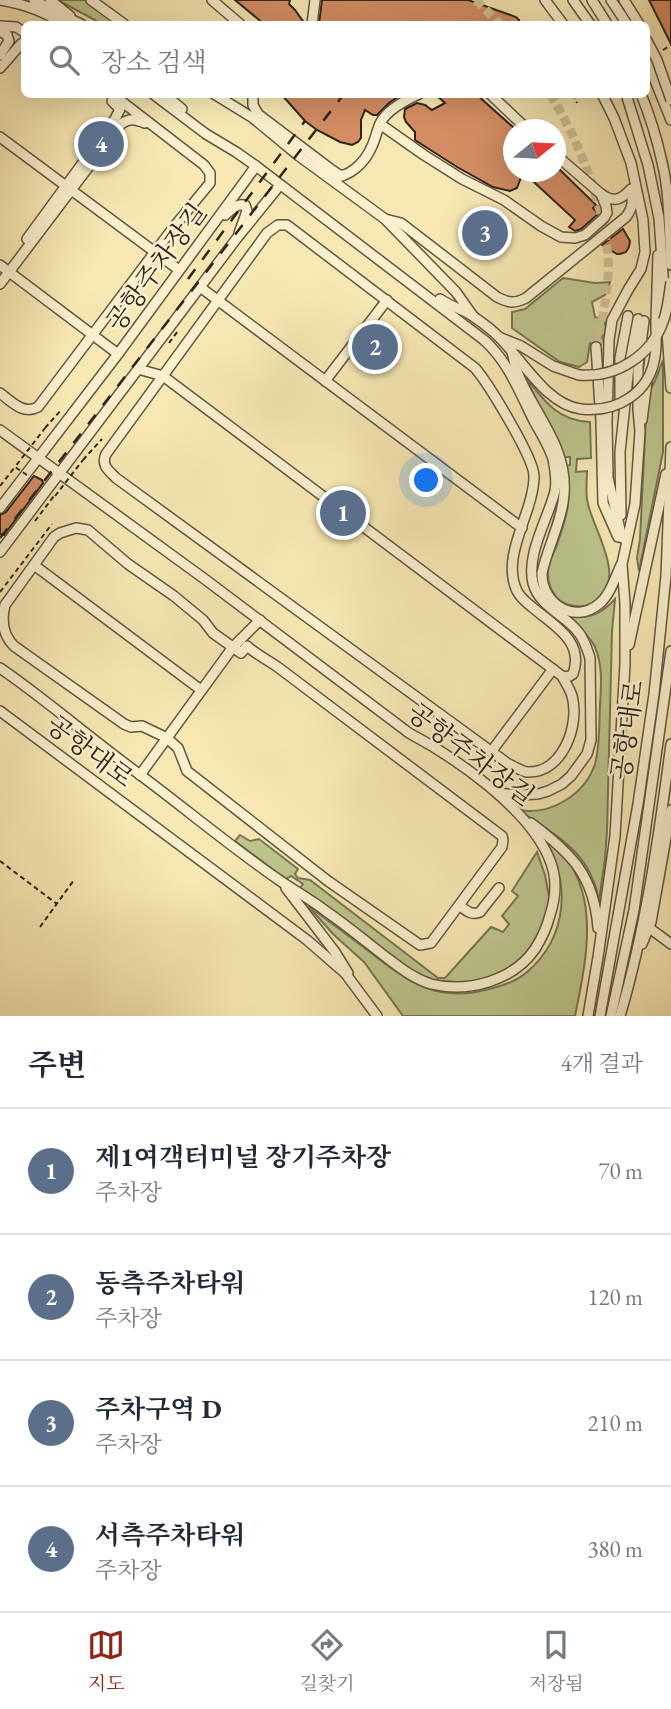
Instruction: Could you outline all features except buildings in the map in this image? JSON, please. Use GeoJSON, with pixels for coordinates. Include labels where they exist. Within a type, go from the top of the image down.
{"type":"FeatureCollection","features":[{"type":"Feature","properties":{"kind":"street"},"geometry":{"type":"LineString","coordinates":[[1,0],[32,7],[57,21]]}},
{"type":"Feature","properties":{"kind":"street"},"geometry":{"type":"LineString","coordinates":[[19,0],[50,5]]}},
{"type":"Feature","properties":{"kind":"street"},"geometry":{"type":"LineString","coordinates":[[34,0],[50,5],[74,21]]}},
{"type":"Feature","properties":{"kind":"street"},"geometry":{"type":"LineString","coordinates":[[91,0],[120,21]]}},
{"type":"Feature","properties":{"kind":"street"},"geometry":{"type":"LineString","coordinates":[[212,0],[236,21]]}},
{"type":"Feature","properties":{"kind":"street"},"geometry":{"type":"LineString","coordinates":[[312,21],[315,0]]}},
{"type":"Feature","properties":{"kind":"street"},"geometry":{"type":"LineString","coordinates":[[545,0],[558,21]]}},
{"type":"Feature","properties":{"kind":"street"},"geometry":{"type":"LineString","coordinates":[[573,0],[588,21]]}},
{"type":"Feature","properties":{"kind":"street"},"geometry":{"type":"LineString","coordinates":[[592,0],[605,21]]}},
{"type":"Feature","properties":{"kind":"street"},"geometry":{"type":"LineString","coordinates":[[611,0],[625,21]]}},
{"type":"Feature","properties":{"kind":"street"},"geometry":{"type":"LineString","coordinates":[[624,0],[637,21]]}},
{"type":"Feature","properties":{"kind":"street"},"geometry":{"type":"LineString","coordinates":[[0,26],[16,27],[21,30]]}},
{"type":"Feature","properties":{"kind":"street"},"geometry":{"type":"LineString","coordinates":[[0,31],[8,35],[9,41],[0,55]]}},
{"type":"Feature","properties":{"kind":"street"},"geometry":{"type":"LineString","coordinates":[[0,68],[21,45]]}},
{"type":"Feature","properties":{"kind":"street"},"geometry":{"type":"LineString","coordinates":[[650,47],[671,100]]}},
{"type":"Feature","properties":{"kind":"street"},"geometry":{"type":"LineString","coordinates":[[650,68],[671,120]]}},
{"type":"Feature","properties":{"kind":"street"},"geometry":{"type":"LineString","coordinates":[[69,188],[119,112],[119,106],[110,98]]}},
{"type":"Feature","properties":{"kind":"street"},"geometry":{"type":"LineString","coordinates":[[0,393],[27,410],[38,407],[210,183],[210,173],[204,165],[117,98]]}},
{"type":"Feature","properties":{"kind":"street"},"geometry":{"type":"LineString","coordinates":[[158,98],[206,134],[256,166],[493,347],[523,397],[552,456],[556,488],[531,569],[537,594],[574,627],[586,645],[591,671],[591,740],[587,754],[562,784],[538,794],[496,793]]}},
{"type":"Feature","properties":{"kind":"street"},"geometry":{"type":"LineString","coordinates":[[169,98],[219,142]]}},
{"type":"Feature","properties":{"kind":"street"},"geometry":{"type":"LineString","coordinates":[[221,98],[253,118],[385,219],[456,292],[473,316]]}},
{"type":"Feature","properties":{"kind":"street"},"geometry":{"type":"LineString","coordinates":[[253,118],[250,107],[254,98]]}},
{"type":"Feature","properties":{"kind":"street"},"geometry":{"type":"LineString","coordinates":[[255,98],[253,105],[258,114],[339,175],[345,175]]}},
{"type":"Feature","properties":{"kind":"street"},"geometry":{"type":"LineString","coordinates":[[330,178],[340,178],[355,170],[371,149],[383,118],[409,98]]}},
{"type":"Feature","properties":{"kind":"street"},"geometry":{"type":"LineString","coordinates":[[494,98],[516,119]]}},
{"type":"Feature","properties":{"kind":"street"},"geometry":{"type":"LineString","coordinates":[[604,98],[631,163],[645,252],[641,269],[612,320],[609,340],[608,478],[624,552]]}},
{"type":"Feature","properties":{"kind":"street"},"geometry":{"type":"LineString","coordinates":[[627,98],[649,165],[660,218],[671,388]]}},
{"type":"Feature","properties":{"kind":"street"},"geometry":{"type":"LineString","coordinates":[[642,98],[663,164],[671,265]]}},
{"type":"Feature","properties":{"kind":"street"},"geometry":{"type":"LineString","coordinates":[[0,284],[4,270],[121,124],[134,119],[153,126]]}},
{"type":"Feature","properties":{"kind":"street"},"geometry":{"type":"LineString","coordinates":[[380,124],[462,179],[503,200],[561,237],[575,238],[585,235],[604,218],[607,213],[601,194]]}},
{"type":"Feature","properties":{"kind":"street"},"geometry":{"type":"LineString","coordinates":[[385,219],[401,223],[497,297],[515,303],[526,298],[626,217],[631,210],[631,189],[618,146],[621,134]]}},
{"type":"Feature","properties":{"kind":"street"},"geometry":{"type":"LineString","coordinates":[[0,137],[179,270]]}},
{"type":"Feature","properties":{"kind":"street"},"geometry":{"type":"LineString","coordinates":[[566,164],[612,200],[619,200],[631,189]]}},
{"type":"Feature","properties":{"kind":"street","name":"공항주차장길"},"geometry":{"type":"LineString","coordinates":[[0,508],[118,354],[256,166]]}},
{"type":"Feature","properties":{"kind":"street","name":"공항주차장길"},"geometry":{"type":"LineString","coordinates":[[0,552],[237,237],[280,185]]}},
{"type":"Feature","properties":{"kind":"street"},"geometry":{"type":"LineString","coordinates":[[216,221],[234,207],[245,205],[247,211],[237,237]]}},
{"type":"Feature","properties":{"kind":"street"},"geometry":{"type":"LineString","coordinates":[[369,251],[446,303],[473,316],[499,337],[546,391],[567,406],[581,410],[600,410],[633,397],[651,373],[655,356],[660,218]]}},
{"type":"Feature","properties":{"kind":"street"},"geometry":{"type":"LineString","coordinates":[[138,369],[163,376],[562,676],[572,696],[571,733],[555,762],[542,769],[526,772],[507,763],[104,466],[106,454],[163,376],[218,301],[267,233],[278,225],[288,225],[475,368],[485,379],[526,451],[534,473],[533,493],[512,559],[513,577],[517,593],[571,642],[577,655],[576,666],[573,674],[562,676]]}},
{"type":"Feature","properties":{"kind":"street"},"geometry":{"type":"LineString","coordinates":[[4,270],[118,354]]}},
{"type":"Feature","properties":{"kind":"street"},"geometry":{"type":"LineString","coordinates":[[499,337],[522,346],[553,366],[579,375],[612,372],[626,366],[649,347],[656,337],[664,319],[671,282]]}},
{"type":"Feature","properties":{"kind":"street"},"geometry":{"type":"LineString","coordinates":[[200,287],[522,528]]}},
{"type":"Feature","properties":{"kind":"street"},"geometry":{"type":"LineString","coordinates":[[325,381],[387,300]]}},
{"type":"Feature","properties":{"kind":"street"},"geometry":{"type":"LineString","coordinates":[[588,1016],[615,836],[625,664],[622,564],[635,504],[640,431],[637,318],[620,452],[622,538]]}},
{"type":"Feature","properties":{"kind":"street"},"geometry":{"type":"LineString","coordinates":[[596,348],[603,503],[624,552]]}},
{"type":"Feature","properties":{"kind":"street"},"geometry":{"type":"LineString","coordinates":[[512,352],[518,374],[549,433],[563,467],[562,508],[542,573],[546,594],[568,611],[582,611],[594,607],[604,599],[622,564]]}},
{"type":"Feature","properties":{"kind":"street","name":"공항주차장길"},"geometry":{"type":"LineString","coordinates":[[0,430],[260,620],[409,733],[438,748],[523,817],[551,860],[556,888],[543,936],[534,951],[515,970],[495,980],[474,986],[455,987],[438,985],[411,976],[326,911],[278,879],[34,691],[0,668]]}},
{"type":"Feature","properties":{"kind":"street","name":"공항대로"},"geometry":{"type":"LineString","coordinates":[[600,1016],[638,804],[654,694],[666,576],[671,447]]}},
{"type":"Feature","properties":{"kind":"street"},"geometry":{"type":"LineString","coordinates":[[625,664],[671,454]]}},
{"type":"Feature","properties":{"kind":"street"},"geometry":{"type":"LineString","coordinates":[[76,528],[88,530],[128,564],[174,596],[203,620],[213,633],[241,653],[247,646],[279,668],[502,836],[502,847],[435,940],[421,945],[328,881],[187,771],[178,748],[167,738],[142,726],[131,727],[124,724],[14,646],[4,633],[3,613],[5,605],[34,565],[54,537],[60,533],[76,528]]}},
{"type":"Feature","properties":{"kind":"street"},"geometry":{"type":"LineString","coordinates":[[34,565],[201,690]]}},
{"type":"Feature","properties":{"kind":"street"},"geometry":{"type":"LineString","coordinates":[[140,775],[233,647],[260,620]]}},
{"type":"Feature","properties":{"kind":"street"},"geometry":{"type":"LineString","coordinates":[[611,1016],[634,911],[671,651]]}},
{"type":"Feature","properties":{"kind":"street"},"geometry":{"type":"LineString","coordinates":[[491,752],[553,669]]}},
{"type":"Feature","properties":{"kind":"street","name":"공항대로"},"geometry":{"type":"LineString","coordinates":[[0,710],[307,940],[345,973],[377,1016]]}},
{"type":"Feature","properties":{"kind":"street"},"geometry":{"type":"LineString","coordinates":[[620,1016],[655,862],[671,744]]}},
{"type":"Feature","properties":{"kind":"street"},"geometry":{"type":"LineString","coordinates":[[631,976],[649,928],[671,810]]}},
{"type":"Feature","properties":{"kind":"street"},"geometry":{"type":"LineString","coordinates":[[523,817],[570,854],[586,879],[596,912],[598,957]]}},
{"type":"Feature","properties":{"kind":"street"},"geometry":{"type":"LineString","coordinates":[[278,879],[335,952],[360,992]]}},
{"type":"Feature","properties":{"kind":"street"},"geometry":{"type":"LineString","coordinates":[[460,905],[476,914],[499,888]]}},
{"type":"Feature","properties":{"kind":"street"},"geometry":{"type":"LineString","coordinates":[[649,928],[671,944]]}},
{"type":"Feature","properties":{"kind":"path"},"geometry":{"type":"LineString","coordinates":[[575,98],[577,103]]}},
{"type":"Feature","properties":{"kind":"path"},"geometry":{"type":"LineString","coordinates":[[0,486],[44,428],[62,409]]}},
{"type":"Feature","properties":{"kind":"path"},"geometry":{"type":"LineString","coordinates":[[33,524],[102,439]]}},
{"type":"Feature","properties":{"kind":"path"},"geometry":{"type":"LineString","coordinates":[[15,467],[27,475]]}},
{"type":"Feature","properties":{"kind":"path"},"geometry":{"type":"LineString","coordinates":[[0,592],[52,524]]}},
{"type":"Feature","properties":{"kind":"path"},"geometry":{"type":"LineString","coordinates":[[0,861],[57,904]]}},
{"type":"Feature","properties":{"kind":"path"},"geometry":{"type":"LineString","coordinates":[[40,927],[74,880]]}},
{"type":"Feature","properties":{"kind":"green space"},"geometry":{"type":"Polygon","coordinates":[[[58,0],[85,0],[114,21],[96,21],[58,0]]]}},
{"type":"Feature","properties":{"kind":"green space"},"geometry":{"type":"Polygon","coordinates":[[[563,278],[595,283],[610,282],[605,295],[592,302],[595,317],[606,320],[601,344],[590,343],[587,362],[579,367],[560,362],[512,328],[512,312],[525,309],[563,278]]]}},
{"type":"Feature","properties":{"kind":"green space"},"geometry":{"type":"Polygon","coordinates":[[[663,360],[663,452],[639,571],[637,558],[647,395],[663,360]]]}},
{"type":"Feature","properties":{"kind":"green space"},"geometry":{"type":"Polygon","coordinates":[[[525,376],[552,408],[569,418],[590,422],[591,458],[577,459],[576,472],[587,471],[587,500],[606,555],[609,582],[604,593],[587,605],[564,603],[555,595],[549,583],[549,564],[567,509],[569,490],[566,466],[570,465],[570,457],[564,457],[525,376]]]}},
{"type":"Feature","properties":{"kind":"green space"},"geometry":{"type":"Polygon","coordinates":[[[540,584],[560,611],[574,617],[598,613],[615,599],[607,831],[599,901],[595,884],[580,857],[559,837],[519,810],[543,810],[575,793],[590,775],[599,742],[601,676],[595,647],[582,631],[549,602],[540,584]]]}},
{"type":"Feature","properties":{"kind":"green space"},"geometry":{"type":"Polygon","coordinates":[[[240,835],[250,841],[259,839],[298,869],[295,874],[298,878],[310,880],[438,978],[445,978],[491,927],[503,932],[509,924],[502,916],[518,896],[512,891],[537,852],[545,875],[549,908],[534,946],[520,963],[485,982],[439,983],[412,972],[300,888],[303,884],[291,876],[286,879],[235,841],[240,835]]]}},
{"type":"Feature","properties":{"kind":"green space"},"geometry":{"type":"Polygon","coordinates":[[[542,837],[566,858],[577,876],[583,895],[586,956],[575,1016],[403,1016],[364,962],[333,934],[308,906],[388,966],[429,989],[453,993],[499,986],[523,975],[541,958],[558,925],[561,889],[558,871],[542,837]]]}},
{"type":"Feature","properties":{"kind":"tunnel"},"geometry":{"type":"LineString","coordinates":[[476,0],[497,21]]}},
{"type":"Feature","properties":{"kind":"tunnel"},"geometry":{"type":"LineString","coordinates":[[552,98],[583,158],[605,233],[608,278],[596,347]]}},
{"type":"Feature","properties":{"kind":"railway"},"geometry":{"type":"LineString","coordinates":[[0,538],[341,98]]}},
{"type":"Feature","properties":{"kind":"railway"},"geometry":{"type":"LineString","coordinates":[[188,279],[305,121]]}},
{"type":"Feature","properties":{"kind":"place","name":"서측주차타워"},"geometry":{"type":"Point","coordinates":[101,144]}},
{"type":"Feature","properties":{"kind":"place","name":"주차구역 D"},"geometry":{"type":"Point","coordinates":[485,233]}},
{"type":"Feature","properties":{"kind":"place","name":"동측주차타워"},"geometry":{"type":"Point","coordinates":[375,347]}},
{"type":"Feature","properties":{"kind":"place","name":"제1여객터미널 장기주차장"},"geometry":{"type":"Point","coordinates":[343,513]}}]}
